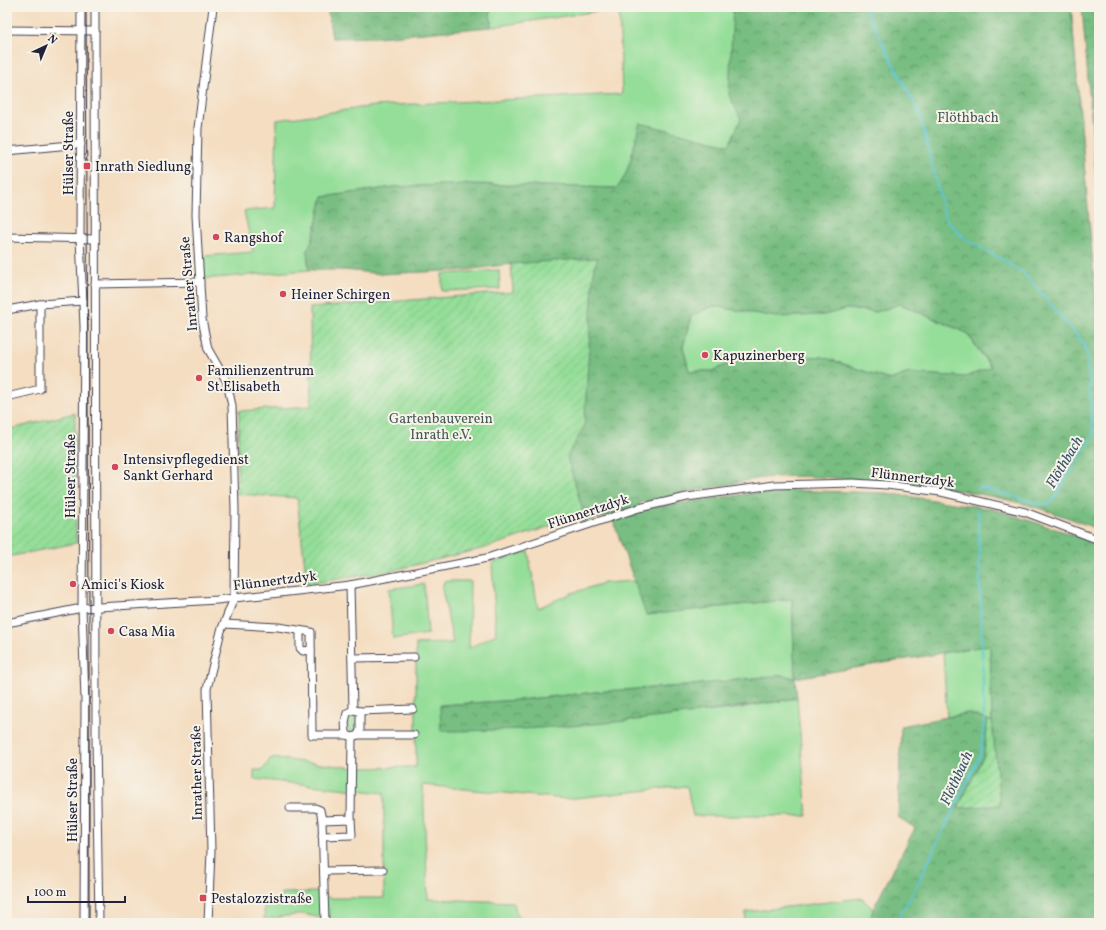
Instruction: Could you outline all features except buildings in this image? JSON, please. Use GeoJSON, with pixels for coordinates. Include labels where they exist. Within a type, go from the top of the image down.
{"type":"FeatureCollection","features":[{"type":"Feature","properties":{"kind":"street","name":"Hülser Straße"},"geometry":{"type":"LineString","coordinates":[[81,7],[80,238],[83,301],[82,608],[85,694],[84,923]]}},
{"type":"Feature","properties":{"kind":"street","name":"Hülser Straße"},"geometry":{"type":"LineString","coordinates":[[95,7],[96,739],[99,923]]}},
{"type":"Feature","properties":{"kind":"street","name":"Inrather Straße"},"geometry":{"type":"LineString","coordinates":[[208,923],[211,851],[207,688],[224,624],[234,598],[235,510],[232,406],[226,382],[208,349],[202,319],[196,215],[198,128],[213,7]]}},
{"type":"Feature","properties":{"kind":"street"},"geometry":{"type":"LineString","coordinates":[[7,30],[95,31]]}},
{"type":"Feature","properties":{"kind":"street"},"geometry":{"type":"LineString","coordinates":[[7,151],[81,144]]}},
{"type":"Feature","properties":{"kind":"street"},"geometry":{"type":"LineString","coordinates":[[7,237],[95,239]]}},
{"type":"Feature","properties":{"kind":"street"},"geometry":{"type":"LineString","coordinates":[[95,284],[200,282]]}},
{"type":"Feature","properties":{"kind":"street"},"geometry":{"type":"LineString","coordinates":[[7,310],[40,304],[83,301]]}},
{"type":"Feature","properties":{"kind":"street"},"geometry":{"type":"LineString","coordinates":[[7,397],[40,389],[40,304]]}},
{"type":"Feature","properties":{"kind":"street","name":"Flünnertzdyk"},"geometry":{"type":"LineString","coordinates":[[7,623],[82,608],[234,598],[350,585],[487,558],[639,508],[687,497],[774,485],[813,483],[860,484],[941,492],[1025,512],[1099,540]]}},
{"type":"Feature","properties":{"kind":"street"},"geometry":{"type":"LineString","coordinates":[[350,585],[352,658],[356,710],[360,730],[353,736]]}},
{"type":"Feature","properties":{"kind":"street"},"geometry":{"type":"LineString","coordinates":[[224,624],[278,627],[311,632],[312,735],[414,735]]}},
{"type":"Feature","properties":{"kind":"street"},"geometry":{"type":"LineString","coordinates":[[300,630],[300,648],[303,651],[311,650]]}},
{"type":"Feature","properties":{"kind":"street"},"geometry":{"type":"LineString","coordinates":[[352,658],[414,657]]}},
{"type":"Feature","properties":{"kind":"street"},"geometry":{"type":"LineString","coordinates":[[322,836],[352,835],[353,736],[345,719],[348,713],[356,710],[413,710]]}},
{"type":"Feature","properties":{"kind":"street"},"geometry":{"type":"LineString","coordinates":[[290,808],[315,808],[320,810],[322,820],[325,923]]}},
{"type":"Feature","properties":{"kind":"street"},"geometry":{"type":"LineString","coordinates":[[322,820],[351,819]]}},
{"type":"Feature","properties":{"kind":"street"},"geometry":{"type":"LineString","coordinates":[[324,871],[383,870]]}},
{"type":"Feature","properties":{"kind":"green space"},"geometry":{"type":"Polygon","coordinates":[[[327,7],[490,7],[491,27],[378,37],[332,38],[327,7]]]}},
{"type":"Feature","properties":{"kind":"green space","name":"Flöthbach"},"geometry":{"type":"Polygon","coordinates":[[[490,7],[1071,7],[1099,345],[640,124],[625,176],[616,188],[469,184],[394,187],[323,197],[313,238],[307,251],[309,270],[203,279],[203,256],[253,252],[244,211],[275,208],[277,120],[374,106],[622,94],[619,8],[491,27],[490,7]]]}},
{"type":"Feature","properties":{"kind":"green space"},"geometry":{"type":"Polygon","coordinates":[[[733,7],[1071,7],[1099,338],[1099,530],[1041,509],[982,494],[922,485],[797,476],[762,478],[676,494],[639,503],[639,508],[580,523],[584,515],[567,457],[584,427],[594,267],[598,258],[511,264],[465,270],[381,274],[346,270],[309,270],[307,251],[313,238],[323,197],[394,187],[469,184],[616,188],[621,183],[628,168],[640,123],[729,145],[741,119],[729,95],[733,7]],[[900,304],[876,312],[847,309],[823,315],[776,317],[713,306],[691,316],[683,347],[689,371],[712,371],[740,359],[768,356],[823,357],[890,380],[909,373],[965,377],[991,367],[967,333],[900,304]]]}},
{"type":"Feature","properties":{"kind":"green space"},"geometry":{"type":"Polygon","coordinates":[[[1082,7],[1099,7],[1099,212],[1082,7]]]}},
{"type":"Feature","properties":{"kind":"green space","name":"Gartenbauverein Inrath e.V."},"geometry":{"type":"Polygon","coordinates":[[[598,258],[594,267],[584,427],[567,457],[584,515],[485,548],[390,571],[307,584],[297,498],[237,494],[239,411],[311,406],[310,308],[513,292],[511,264],[598,258]]]}},
{"type":"Feature","properties":{"kind":"green space"},"geometry":{"type":"Polygon","coordinates":[[[499,270],[500,289],[442,291],[442,274],[499,270]]]}},
{"type":"Feature","properties":{"kind":"green space"},"geometry":{"type":"Polygon","coordinates":[[[900,304],[967,333],[991,368],[965,377],[909,373],[890,380],[823,357],[768,356],[740,359],[712,371],[689,371],[683,347],[691,316],[713,306],[739,310],[823,315],[847,309],[876,312],[900,304]]]}},
{"type":"Feature","properties":{"kind":"green space"},"geometry":{"type":"Polygon","coordinates":[[[75,413],[76,543],[7,557],[7,430],[75,413]]]}},
{"type":"Feature","properties":{"kind":"green space"},"geometry":{"type":"Polygon","coordinates":[[[775,490],[886,493],[993,509],[1099,543],[1099,923],[870,923],[873,909],[915,828],[898,817],[901,726],[968,713],[988,720],[984,755],[958,808],[1000,805],[992,722],[990,645],[795,678],[792,599],[646,615],[612,517],[638,509],[775,490]]]}},
{"type":"Feature","properties":{"kind":"green space"},"geometry":{"type":"Polygon","coordinates":[[[528,551],[538,608],[572,593],[604,583],[635,581],[647,615],[792,599],[795,678],[781,675],[684,686],[440,705],[578,725],[733,709],[797,698],[807,816],[693,816],[687,786],[566,799],[423,785],[428,899],[514,902],[516,912],[526,923],[323,923],[321,918],[303,914],[264,919],[265,900],[281,900],[281,893],[320,892],[329,898],[384,898],[384,793],[254,779],[254,770],[263,770],[271,758],[356,768],[416,767],[416,644],[453,643],[442,589],[444,581],[470,581],[469,648],[496,634],[492,563],[528,551]]]}},
{"type":"Feature","properties":{"kind":"green space"},"geometry":{"type":"Polygon","coordinates":[[[424,584],[428,634],[393,639],[389,589],[424,584]]]}},
{"type":"Feature","properties":{"kind":"green space"},"geometry":{"type":"Polygon","coordinates":[[[990,645],[992,722],[968,713],[947,717],[943,652],[990,645]]]}},
{"type":"Feature","properties":{"kind":"green space"},"geometry":{"type":"Polygon","coordinates":[[[781,675],[795,678],[797,698],[753,705],[664,717],[575,726],[530,729],[441,731],[440,705],[684,686],[781,675]]]}},
{"type":"Feature","properties":{"kind":"green space"},"geometry":{"type":"Polygon","coordinates":[[[356,713],[357,731],[349,732],[346,719],[348,714],[356,713]]]}},
{"type":"Feature","properties":{"kind":"green space"},"geometry":{"type":"Polygon","coordinates":[[[988,720],[992,722],[1000,805],[958,808],[984,755],[988,720]]]}},
{"type":"Feature","properties":{"kind":"green space"},"geometry":{"type":"Polygon","coordinates":[[[861,898],[873,909],[870,923],[745,923],[746,912],[861,898]]]}},
{"type":"Feature","properties":{"kind":"waterway","name":"Flöthbach"},"geometry":{"type":"LineString","coordinates":[[864,7],[920,115],[945,218],[963,237],[1024,273],[1084,344],[1087,354],[1093,435],[1053,500],[1048,504],[1042,504],[980,487],[978,488]]}},
{"type":"Feature","properties":{"kind":"waterway","name":"Flöthbach"},"geometry":{"type":"LineString","coordinates":[[895,923],[913,893],[981,753],[984,720],[978,509]]}},
{"type":"Feature","properties":{"kind":"tram line"},"geometry":{"type":"LineString","coordinates":[[86,7],[89,923]]}},
{"type":"Feature","properties":{"kind":"place","name":"Inrath Siedlung"},"geometry":{"type":"Point","coordinates":[87,166]}},
{"type":"Feature","properties":{"kind":"place","name":"Rangshof"},"geometry":{"type":"Point","coordinates":[216,237]}},
{"type":"Feature","properties":{"kind":"place","name":"Heiner Schirgen"},"geometry":{"type":"Point","coordinates":[283,294]}},
{"type":"Feature","properties":{"kind":"place","name":"Kapuzinerberg"},"geometry":{"type":"Point","coordinates":[705,355]}},
{"type":"Feature","properties":{"kind":"place","name":"Familienzentrum St.Elisabeth"},"geometry":{"type":"Point","coordinates":[199,378]}},
{"type":"Feature","properties":{"kind":"place","name":"Intensivpflegedienst Sankt Gerhard"},"geometry":{"type":"Point","coordinates":[115,467]}},
{"type":"Feature","properties":{"kind":"place","name":"Amici's Kiosk"},"geometry":{"type":"Point","coordinates":[73,584]}},
{"type":"Feature","properties":{"kind":"place","name":"Casa Mia"},"geometry":{"type":"Point","coordinates":[111,631]}},
{"type":"Feature","properties":{"kind":"place","name":"Pestalozzistraße"},"geometry":{"type":"Point","coordinates":[203,898]}}]}
